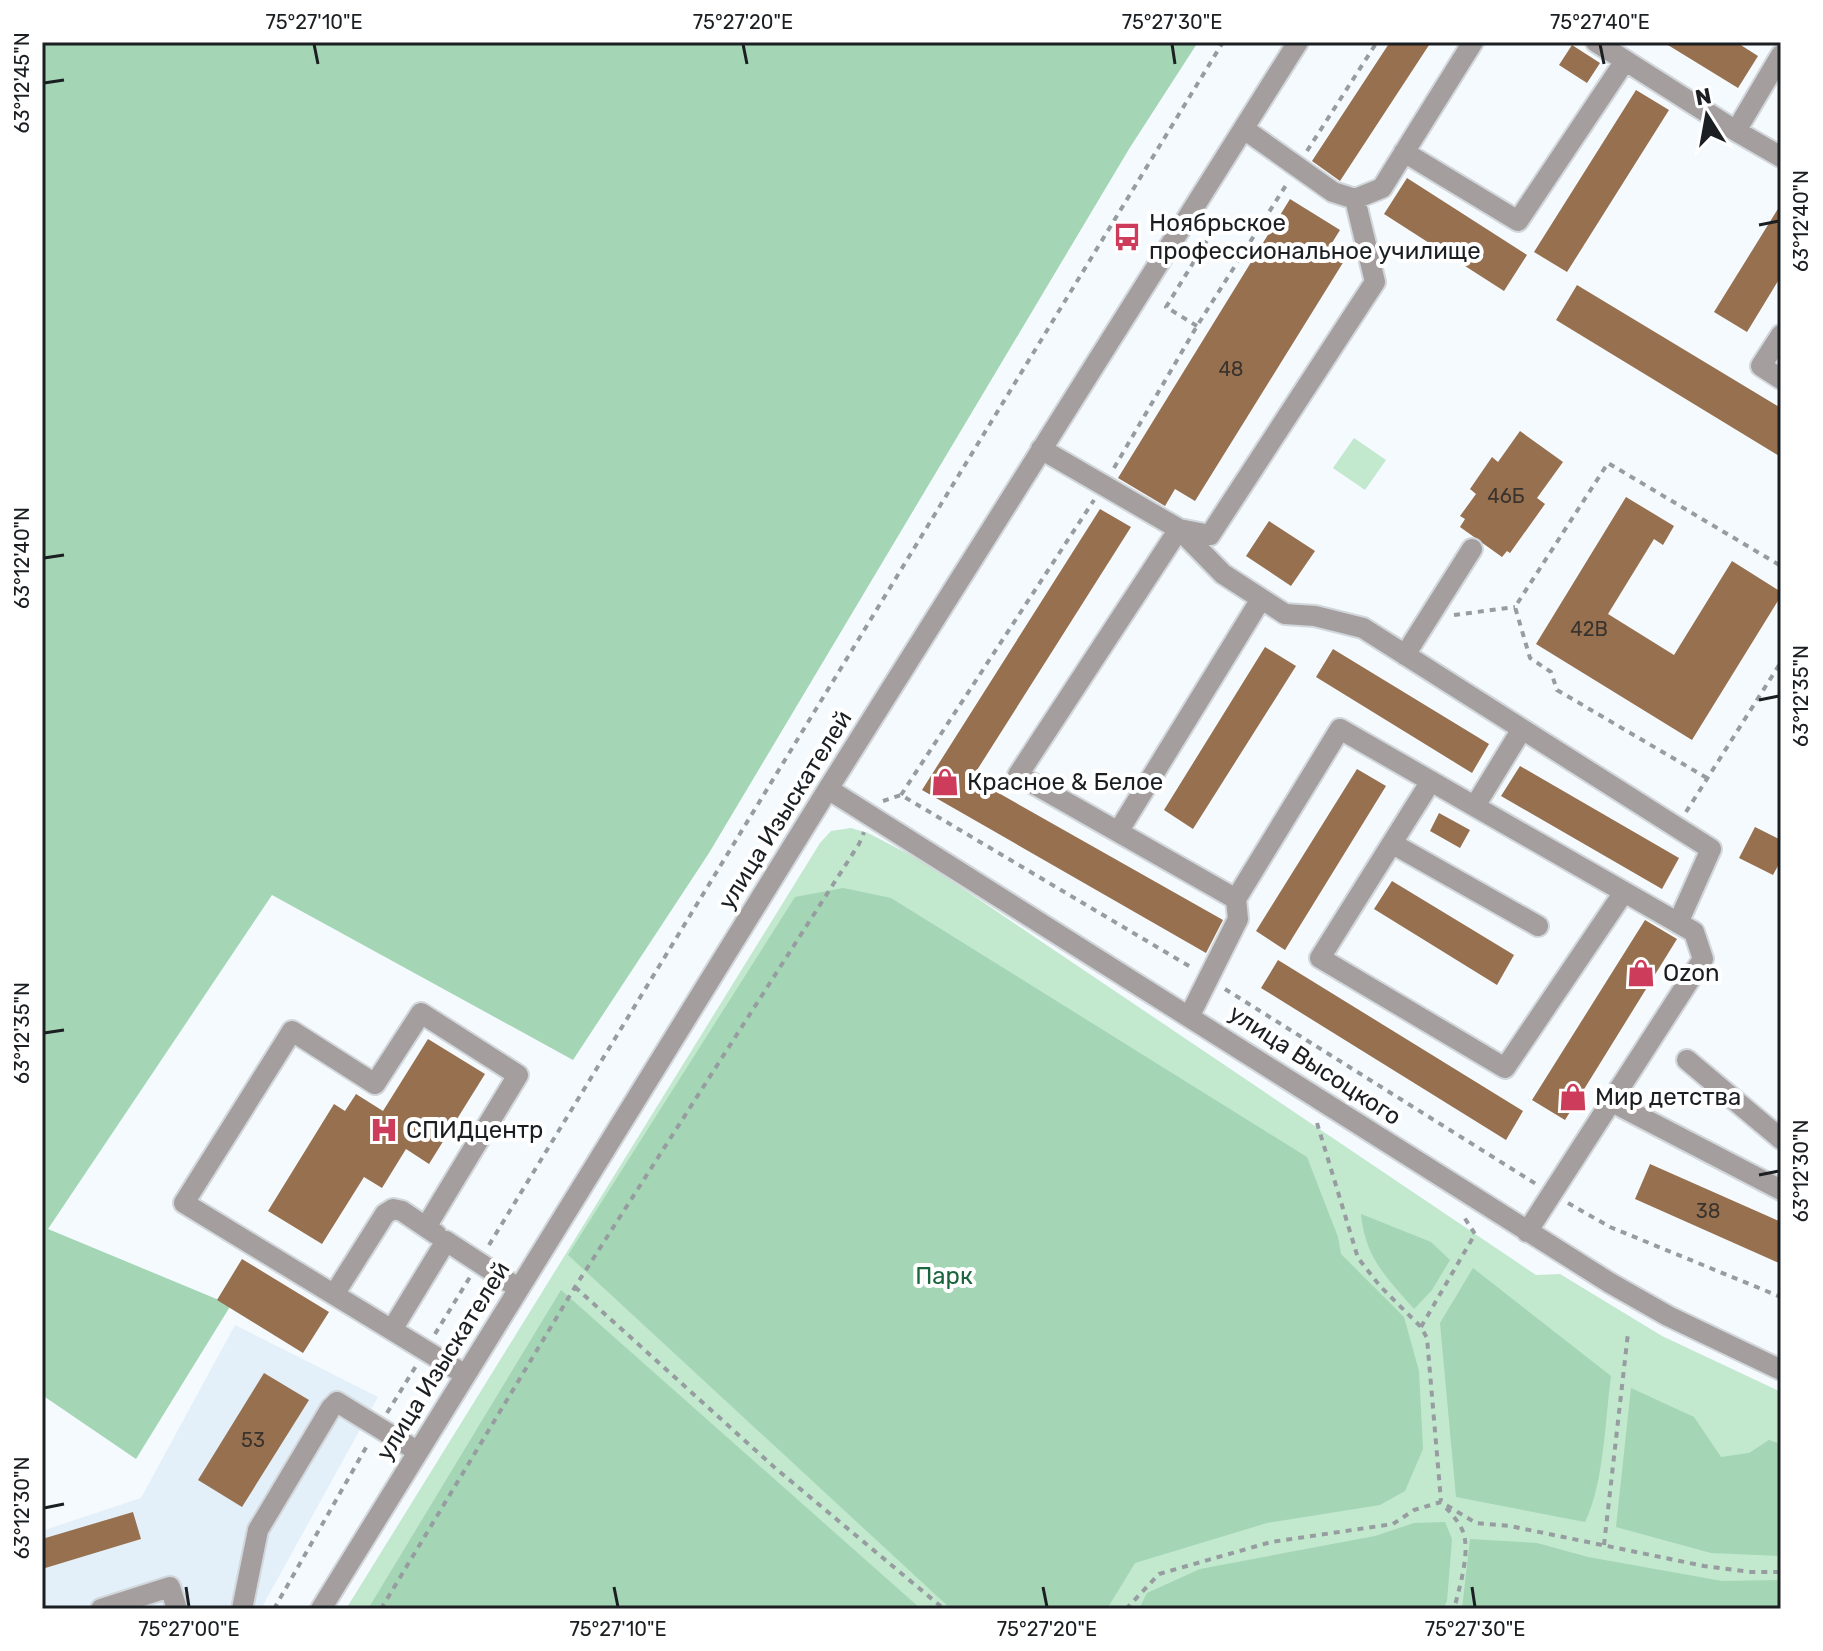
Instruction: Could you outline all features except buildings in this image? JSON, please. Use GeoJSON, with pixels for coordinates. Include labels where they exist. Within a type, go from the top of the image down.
{"type":"FeatureCollection","features":[{"type":"Feature","properties":{"kind":"street","name":"улица Изыскателей"},"geometry":{"type":"LineString","coordinates":[[321,1609],[828,789],[1298,42]]}},
{"type":"Feature","properties":{"kind":"street"},"geometry":{"type":"LineString","coordinates":[[1244,129],[1333,192],[1355,199],[1382,188],[1473,42]]}},
{"type":"Feature","properties":{"kind":"street"},"geometry":{"type":"LineString","coordinates":[[1596,42],[1781,157]]}},
{"type":"Feature","properties":{"kind":"street"},"geometry":{"type":"LineString","coordinates":[[1736,131],[1781,55]]}},
{"type":"Feature","properties":{"kind":"street"},"geometry":{"type":"LineString","coordinates":[[1404,152],[1518,221],[1625,61]]}},
{"type":"Feature","properties":{"kind":"street"},"geometry":{"type":"LineString","coordinates":[[1179,529],[1210,535],[1375,282],[1355,199]]}},
{"type":"Feature","properties":{"kind":"street"},"geometry":{"type":"LineString","coordinates":[[1781,335],[1761,366],[1781,379]]}},
{"type":"Feature","properties":{"kind":"street"},"geometry":{"type":"LineString","coordinates":[[1041,449],[1179,529],[1223,574],[1285,614],[1315,616],[1363,628],[1711,849],[1678,923]]}},
{"type":"Feature","properties":{"kind":"street"},"geometry":{"type":"LineString","coordinates":[[1179,529],[1018,775],[1236,899]]}},
{"type":"Feature","properties":{"kind":"street"},"geometry":{"type":"LineString","coordinates":[[1405,655],[1472,549]]}},
{"type":"Feature","properties":{"kind":"street"},"geometry":{"type":"LineString","coordinates":[[1118,832],[1261,599]]}},
{"type":"Feature","properties":{"kind":"street"},"geometry":{"type":"LineString","coordinates":[[1190,1015],[1238,919],[1236,899],[1340,729],[1694,932],[1703,959],[1527,1232]]}},
{"type":"Feature","properties":{"kind":"street"},"geometry":{"type":"LineString","coordinates":[[1475,806],[1522,729]]}},
{"type":"Feature","properties":{"kind":"street"},"geometry":{"type":"LineString","coordinates":[[1431,781],[1320,958],[1505,1068],[1624,892]]}},
{"type":"Feature","properties":{"kind":"street","name":"улица Высоцкого"},"geometry":{"type":"LineString","coordinates":[[828,789],[1190,1015],[1527,1232],[1668,1316],[1781,1370]]}},
{"type":"Feature","properties":{"kind":"street"},"geometry":{"type":"LineString","coordinates":[[1393,844],[1538,926]]}},
{"type":"Feature","properties":{"kind":"street"},"geometry":{"type":"LineString","coordinates":[[426,1227],[518,1075],[421,1013],[375,1084],[292,1031],[184,1203],[464,1374]]}},
{"type":"Feature","properties":{"kind":"street"},"geometry":{"type":"LineString","coordinates":[[1687,1060],[1781,1139]]}},
{"type":"Feature","properties":{"kind":"street"},"geometry":{"type":"LineString","coordinates":[[1610,1101],[1781,1190]]}},
{"type":"Feature","properties":{"kind":"street"},"geometry":{"type":"LineString","coordinates":[[335,1293],[385,1214],[393,1209],[402,1211],[518,1288]]}},
{"type":"Feature","properties":{"kind":"street"},"geometry":{"type":"LineString","coordinates":[[393,1328],[446,1241]]}},
{"type":"Feature","properties":{"kind":"street"},"geometry":{"type":"LineString","coordinates":[[242,1609],[258,1530],[337,1402],[417,1451]]}},
{"type":"Feature","properties":{"kind":"street"},"geometry":{"type":"LineString","coordinates":[[101,1609],[170,1587],[177,1609]]}},
{"type":"Feature","properties":{"kind":"path"},"geometry":{"type":"LineString","coordinates":[[274,1609],[379,1426],[1223,42]]}},
{"type":"Feature","properties":{"kind":"path"},"geometry":{"type":"LineString","coordinates":[[381,1609],[575,1287],[859,844],[883,801],[901,795],[1104,485],[1197,326],[1377,42]]}},
{"type":"Feature","properties":{"kind":"path"},"geometry":{"type":"LineString","coordinates":[[1189,213],[1214,229],[1166,307],[1197,326]]}},
{"type":"Feature","properties":{"kind":"path"},"geometry":{"type":"LineString","coordinates":[[1707,778],[1557,690],[1551,672],[1530,658],[1515,607],[1608,463],[1781,566]]}},
{"type":"Feature","properties":{"kind":"path"},"geometry":{"type":"LineString","coordinates":[[1429,618],[1515,607]]}},
{"type":"Feature","properties":{"kind":"path"},"geometry":{"type":"LineString","coordinates":[[1676,827],[1781,662]]}},
{"type":"Feature","properties":{"kind":"path"},"geometry":{"type":"LineString","coordinates":[[901,795],[1209,978],[1610,1227],[1781,1297]]}},
{"type":"Feature","properties":{"kind":"path"},"geometry":{"type":"LineString","coordinates":[[1315,1117],[1358,1258],[1380,1286],[1421,1327],[1427,1338],[1441,1502],[1455,1518],[1465,1539],[1454,1609]]}},
{"type":"Feature","properties":{"kind":"path"},"geometry":{"type":"LineString","coordinates":[[1421,1327],[1475,1234],[1464,1217]]}},
{"type":"Feature","properties":{"kind":"path"},"geometry":{"type":"LineString","coordinates":[[575,1287],[774,1467],[944,1609]]}},
{"type":"Feature","properties":{"kind":"path"},"geometry":{"type":"LineString","coordinates":[[1604,1545],[1628,1333]]}},
{"type":"Feature","properties":{"kind":"path"},"geometry":{"type":"LineString","coordinates":[[1126,1609],[1159,1574],[1271,1542],[1393,1524],[1414,1510],[1441,1502],[1476,1523],[1510,1526],[1704,1566],[1781,1572]]}},
{"type":"Feature","properties":{"kind":"shaded area"},"geometry":{"type":"Polygon","coordinates":[[[235,1325],[378,1397],[261,1609],[42,1609],[42,1531],[141,1498],[235,1325]]]}},
{"type":"Feature","properties":{"kind":"green space"},"geometry":{"type":"Polygon","coordinates":[[[42,42],[1198,42],[1129,149],[709,853],[573,1060],[272,895],[48,1229],[231,1305],[136,1459],[42,1395],[42,42]]]}},
{"type":"Feature","properties":{"kind":"green space"},"geometry":{"type":"Polygon","coordinates":[[[1354,438],[1386,460],[1365,490],[1333,468],[1354,438]]]}},
{"type":"Feature","properties":{"kind":"green space","name":"Парк"},"geometry":{"type":"Polygon","coordinates":[[[851,828],[868,833],[922,861],[1536,1275],[1560,1274],[1662,1336],[1781,1392],[1781,1609],[346,1609],[820,843],[831,831],[851,828]]]}},
{"type":"Feature","properties":{"kind":"green space"},"geometry":{"type":"Polygon","coordinates":[[[843,888],[891,898],[1307,1157],[1338,1237],[1341,1254],[1404,1317],[1419,1371],[1423,1449],[1405,1491],[1380,1505],[1267,1523],[1135,1563],[1107,1609],[951,1609],[568,1255],[795,897],[843,888]]]}},
{"type":"Feature","properties":{"kind":"green space"},"geometry":{"type":"Polygon","coordinates":[[[1361,1214],[1431,1242],[1450,1260],[1432,1290],[1414,1309],[1386,1277],[1372,1255],[1361,1214]]]}},
{"type":"Feature","properties":{"kind":"green space"},"geometry":{"type":"Polygon","coordinates":[[[1473,1268],[1611,1376],[1600,1471],[1585,1522],[1456,1497],[1440,1323],[1473,1268]]]}},
{"type":"Feature","properties":{"kind":"green space"},"geometry":{"type":"Polygon","coordinates":[[[561,1290],[921,1609],[368,1609],[561,1290]]]}},
{"type":"Feature","properties":{"kind":"green space"},"geometry":{"type":"Polygon","coordinates":[[[1631,1388],[1694,1417],[1721,1457],[1749,1453],[1769,1440],[1781,1444],[1781,1556],[1711,1553],[1616,1527],[1631,1388]]]}},
{"type":"Feature","properties":{"kind":"green space"},"geometry":{"type":"Polygon","coordinates":[[[1445,1522],[1452,1539],[1447,1601],[1443,1609],[1139,1609],[1147,1593],[1200,1569],[1375,1536],[1414,1523],[1445,1522]]]}},
{"type":"Feature","properties":{"kind":"green space"},"geometry":{"type":"Polygon","coordinates":[[[1470,1539],[1537,1543],[1588,1557],[1722,1581],[1781,1580],[1781,1609],[1462,1609],[1470,1539]]]}},
{"type":"Feature","properties":{"kind":"place","name":"Ноябрьское профессиональное училище"},"geometry":{"type":"Point","coordinates":[1127,237]}},
{"type":"Feature","properties":{"kind":"place","name":"Красное & Белое"},"geometry":{"type":"Point","coordinates":[945,782]}},
{"type":"Feature","properties":{"kind":"place","name":"Ozon"},"geometry":{"type":"Point","coordinates":[1641,973]}},
{"type":"Feature","properties":{"kind":"place","name":"Мир детства"},"geometry":{"type":"Point","coordinates":[1573,1097]}},
{"type":"Feature","properties":{"kind":"place","name":"СПИДцентр"},"geometry":{"type":"Point","coordinates":[384,1130]}}]}
